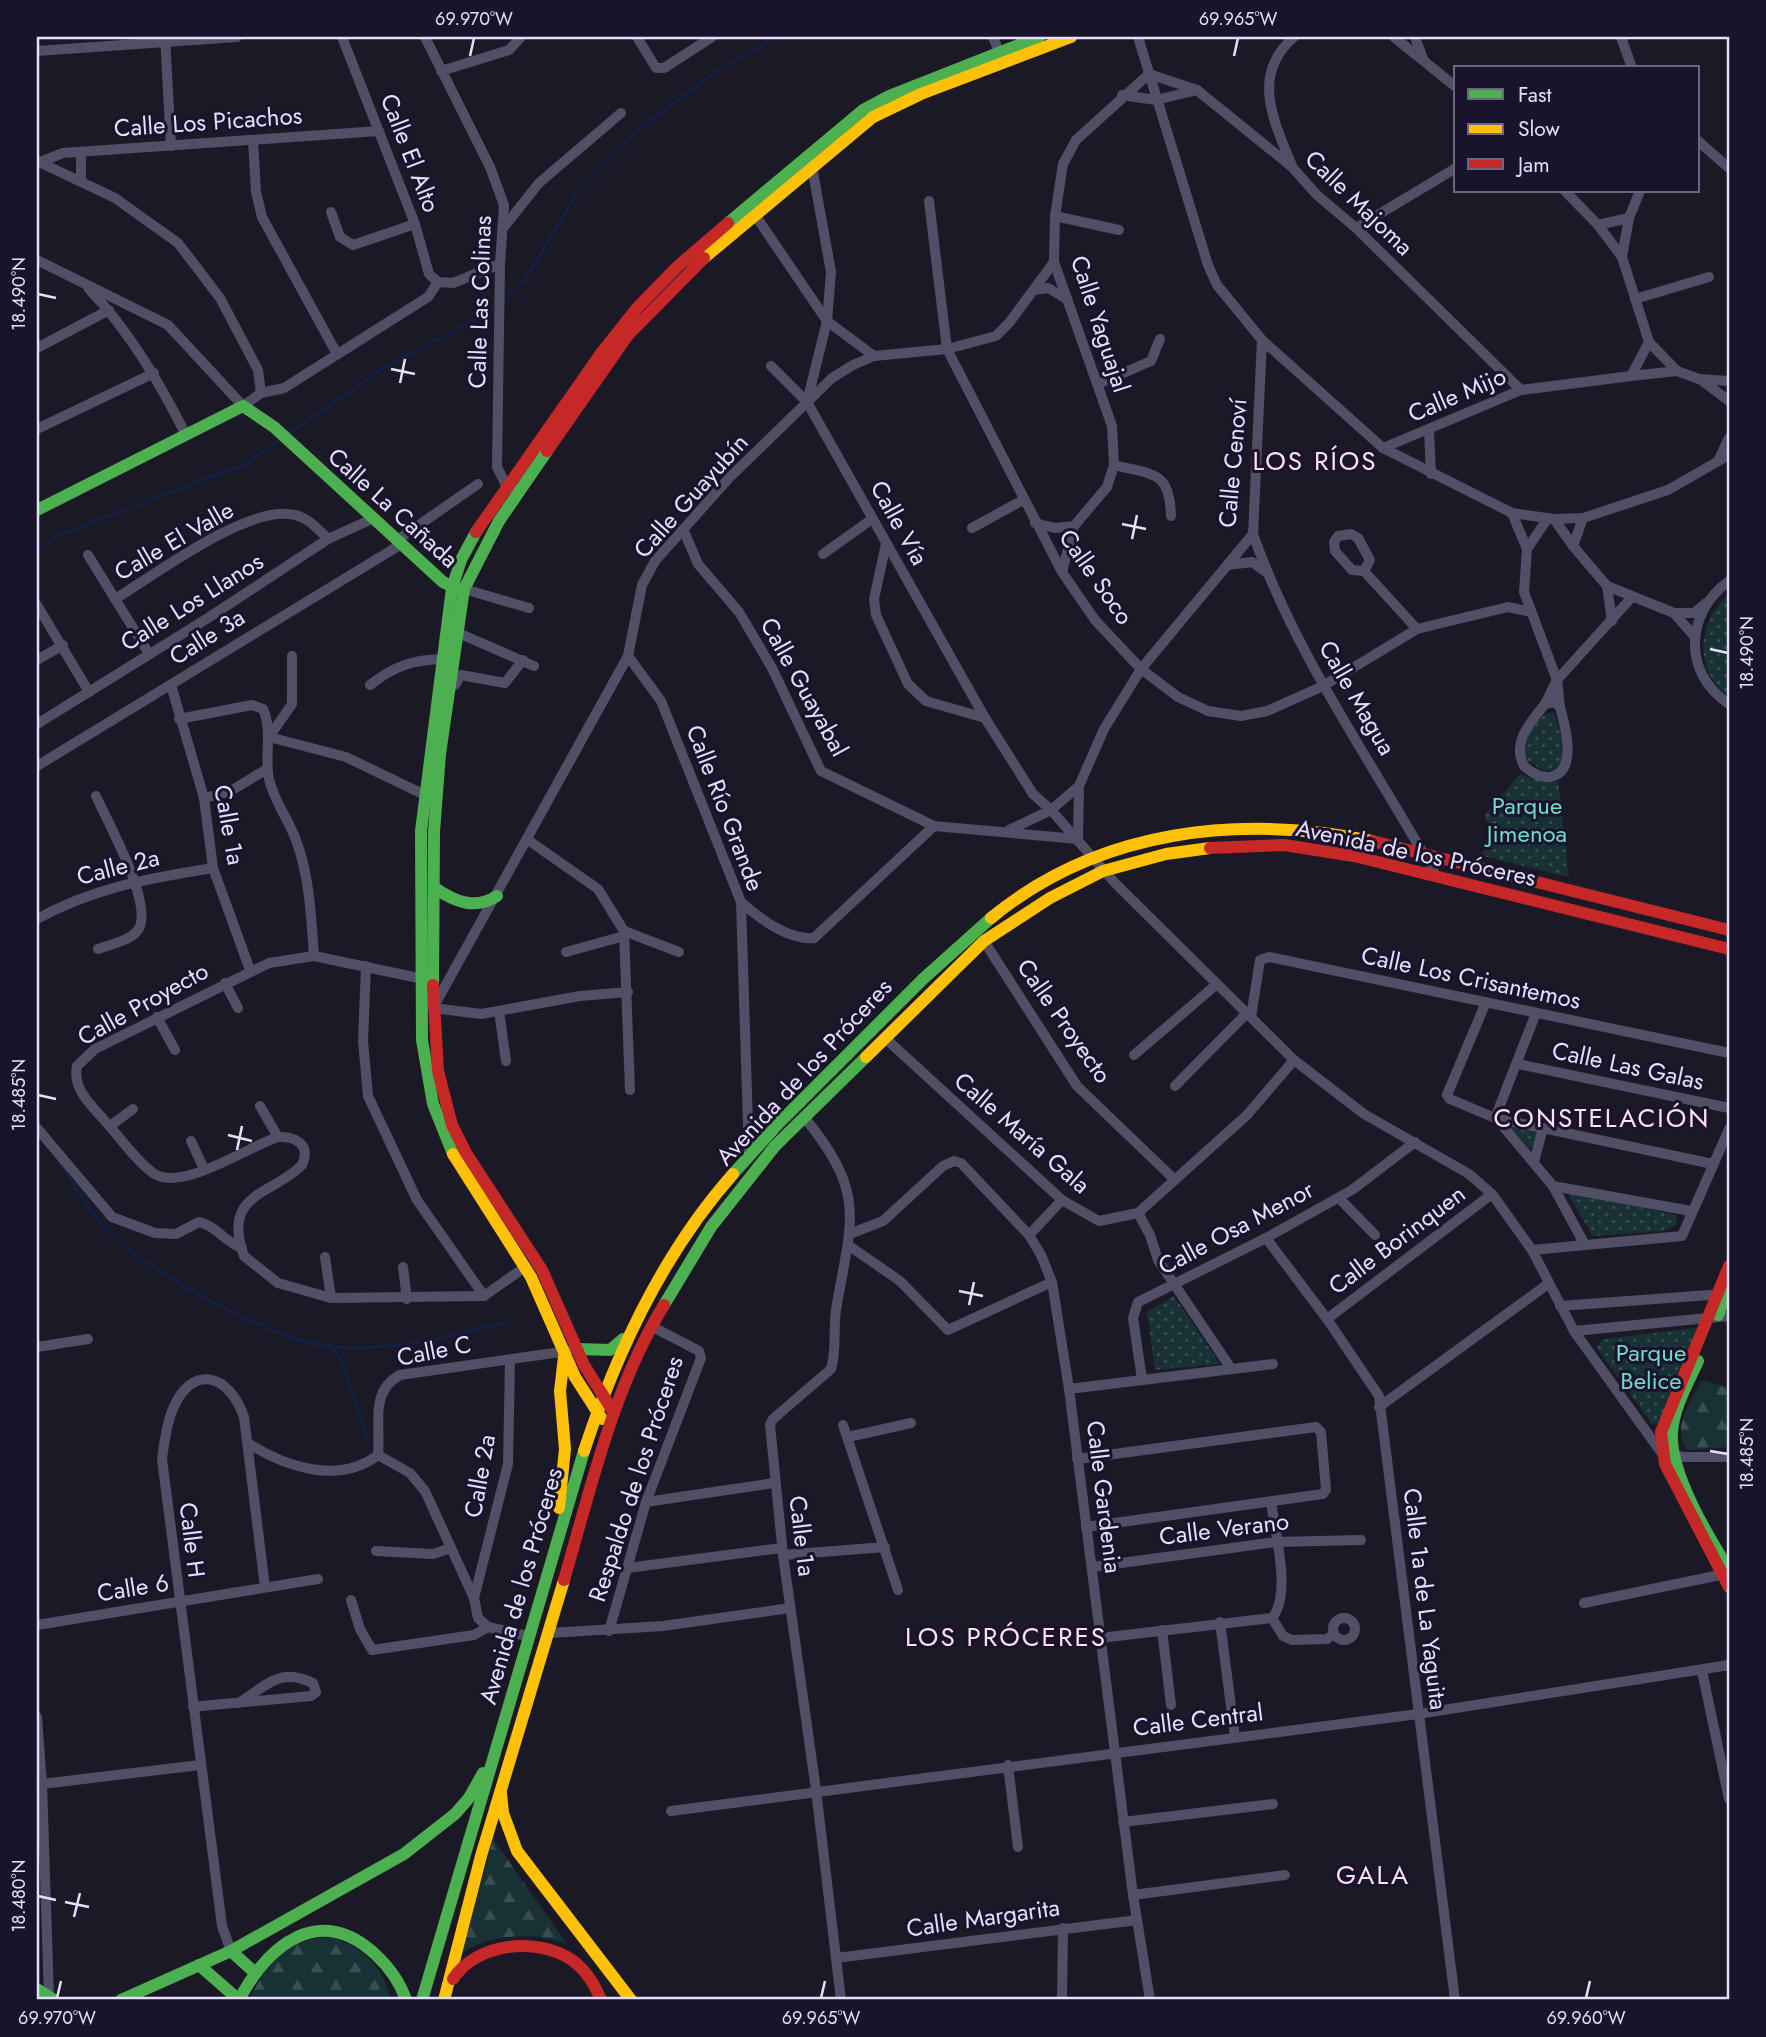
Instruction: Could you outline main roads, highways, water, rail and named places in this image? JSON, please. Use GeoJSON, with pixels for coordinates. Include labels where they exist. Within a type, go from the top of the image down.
{"type":"FeatureCollection","features":[{"type":"Feature","properties":{"kind":"main road"},"geometry":{"type":"LineString","coordinates":[[614,1413],[452,1125],[438,1071],[428,980],[435,888],[430,797],[449,686],[458,589],[519,492],[644,316],[752,210],[808,162],[873,117],[1001,58],[1039,37]]}},
{"type":"Feature","properties":{"kind":"main road"},"geometry":{"type":"LineString","coordinates":[[1001,58],[1071,37]]}},
{"type":"Feature","properties":{"kind":"main road"},"geometry":{"type":"LineString","coordinates":[[609,1428],[596,1412],[564,1355],[530,1263],[453,1155],[439,1126],[425,1071],[430,797],[441,659],[475,533],[506,485],[637,308],[678,266],[752,210]]}},
{"type":"Feature","properties":{"kind":"main road","name":"Calle La Cañada"},"geometry":{"type":"LineString","coordinates":[[37,510],[243,406],[274,427],[398,543],[458,589]]}},
{"type":"Feature","properties":{"kind":"main road","name":"Avenida de los Próceres"},"geometry":{"type":"LineString","coordinates":[[422,2000],[556,1538],[602,1394],[629,1333],[681,1242],[748,1157],[967,935],[1019,895],[1093,857],[1153,838],[1252,827],[1314,829],[1423,852],[1729,930]]}},
{"type":"Feature","properties":{"kind":"main road","name":"Avenida de los Próceres"},"geometry":{"type":"LineString","coordinates":[[445,2000],[501,1792],[609,1428],[651,1326],[711,1227],[775,1146],[984,941],[1050,898],[1103,871],[1166,853],[1203,848],[1284,845],[1330,851],[1729,949]]}},
{"type":"Feature","properties":{"kind":"main road"},"geometry":{"type":"LineString","coordinates":[[435,888],[451,901],[471,905],[489,902],[497,896]]}},
{"type":"Feature","properties":{"kind":"main road"},"geometry":{"type":"LineString","coordinates":[[1729,1265],[1718,1317],[1676,1415],[1668,1454],[1725,1572],[1729,1587]]}},
{"type":"Feature","properties":{"kind":"main road"},"geometry":{"type":"LineString","coordinates":[[578,1349],[610,1350],[629,1333]]}},
{"type":"Feature","properties":{"kind":"main road"},"geometry":{"type":"LineString","coordinates":[[556,1538],[565,1449],[560,1391],[564,1355]]}},
{"type":"Feature","properties":{"kind":"main road"},"geometry":{"type":"LineString","coordinates":[[121,2000],[231,1951],[404,1854],[455,1814],[469,1798],[493,1754]]}},
{"type":"Feature","properties":{"kind":"main road"},"geometry":{"type":"LineString","coordinates":[[501,1792],[503,1813],[517,1851],[631,2000]]}},
{"type":"Feature","properties":{"kind":"main road"},"geometry":{"type":"LineString","coordinates":[[199,1965],[239,2000],[253,1971],[279,1944],[308,1932],[328,1930],[353,1938],[377,1954],[398,1980],[406,2000]]}},
{"type":"Feature","properties":{"kind":"main road"},"geometry":{"type":"LineString","coordinates":[[445,2000],[456,1972],[467,1963],[491,1952],[513,1948],[562,1955],[587,1973],[600,1997],[617,1982]]}},
{"type":"Feature","properties":{"kind":"main road"},"geometry":{"type":"LineString","coordinates":[[231,1951],[253,1971]]}},
{"type":"Feature","properties":{"kind":"main road"},"geometry":{"type":"LineString","coordinates":[[37,1989],[52,1999],[65,2000]]}},
{"type":"Feature","properties":{"kind":"waterway"},"geometry":{"type":"LineString","coordinates":[[503,299],[525,280],[576,195],[643,126],[717,71],[776,37]]}},
{"type":"Feature","properties":{"kind":"waterway"},"geometry":{"type":"LineString","coordinates":[[287,435],[391,363],[481,317],[495,305]]}},
{"type":"Feature","properties":{"kind":"waterway"},"geometry":{"type":"LineString","coordinates":[[37,548],[59,535],[245,464],[282,438]]}},
{"type":"Feature","properties":{"kind":"waterway"},"geometry":{"type":"LineString","coordinates":[[59,1162],[98,1220],[124,1246],[180,1284],[246,1319],[279,1332],[334,1347],[378,1347],[444,1338],[507,1321]]}},
{"type":"Feature","properties":{"kind":"waterway"},"geometry":{"type":"LineString","coordinates":[[333,1347],[343,1363],[368,1442]]}},
{"type":"Feature","properties":{"kind":"district","name":"LOS RÍOS"},"geometry":{"type":"Point","coordinates":[1315,461]}},
{"type":"Feature","properties":{"kind":"district","name":"CONSTELACIÓN"},"geometry":{"type":"Point","coordinates":[1602,1118]}},
{"type":"Feature","properties":{"kind":"district","name":"LOS PRÓCERES"},"geometry":{"type":"Point","coordinates":[1006,1637]}},
{"type":"Feature","properties":{"kind":"district","name":"GALA"},"geometry":{"type":"Point","coordinates":[1373,1875]}},
{"type":"Feature","properties":{"kind":"park label","name":"Parque Jimenoa"},"geometry":{"type":"Point","coordinates":[1527,820]}},
{"type":"Feature","properties":{"kind":"park label","name":"Parque Belice"},"geometry":{"type":"Point","coordinates":[1651,1367]}}]}
